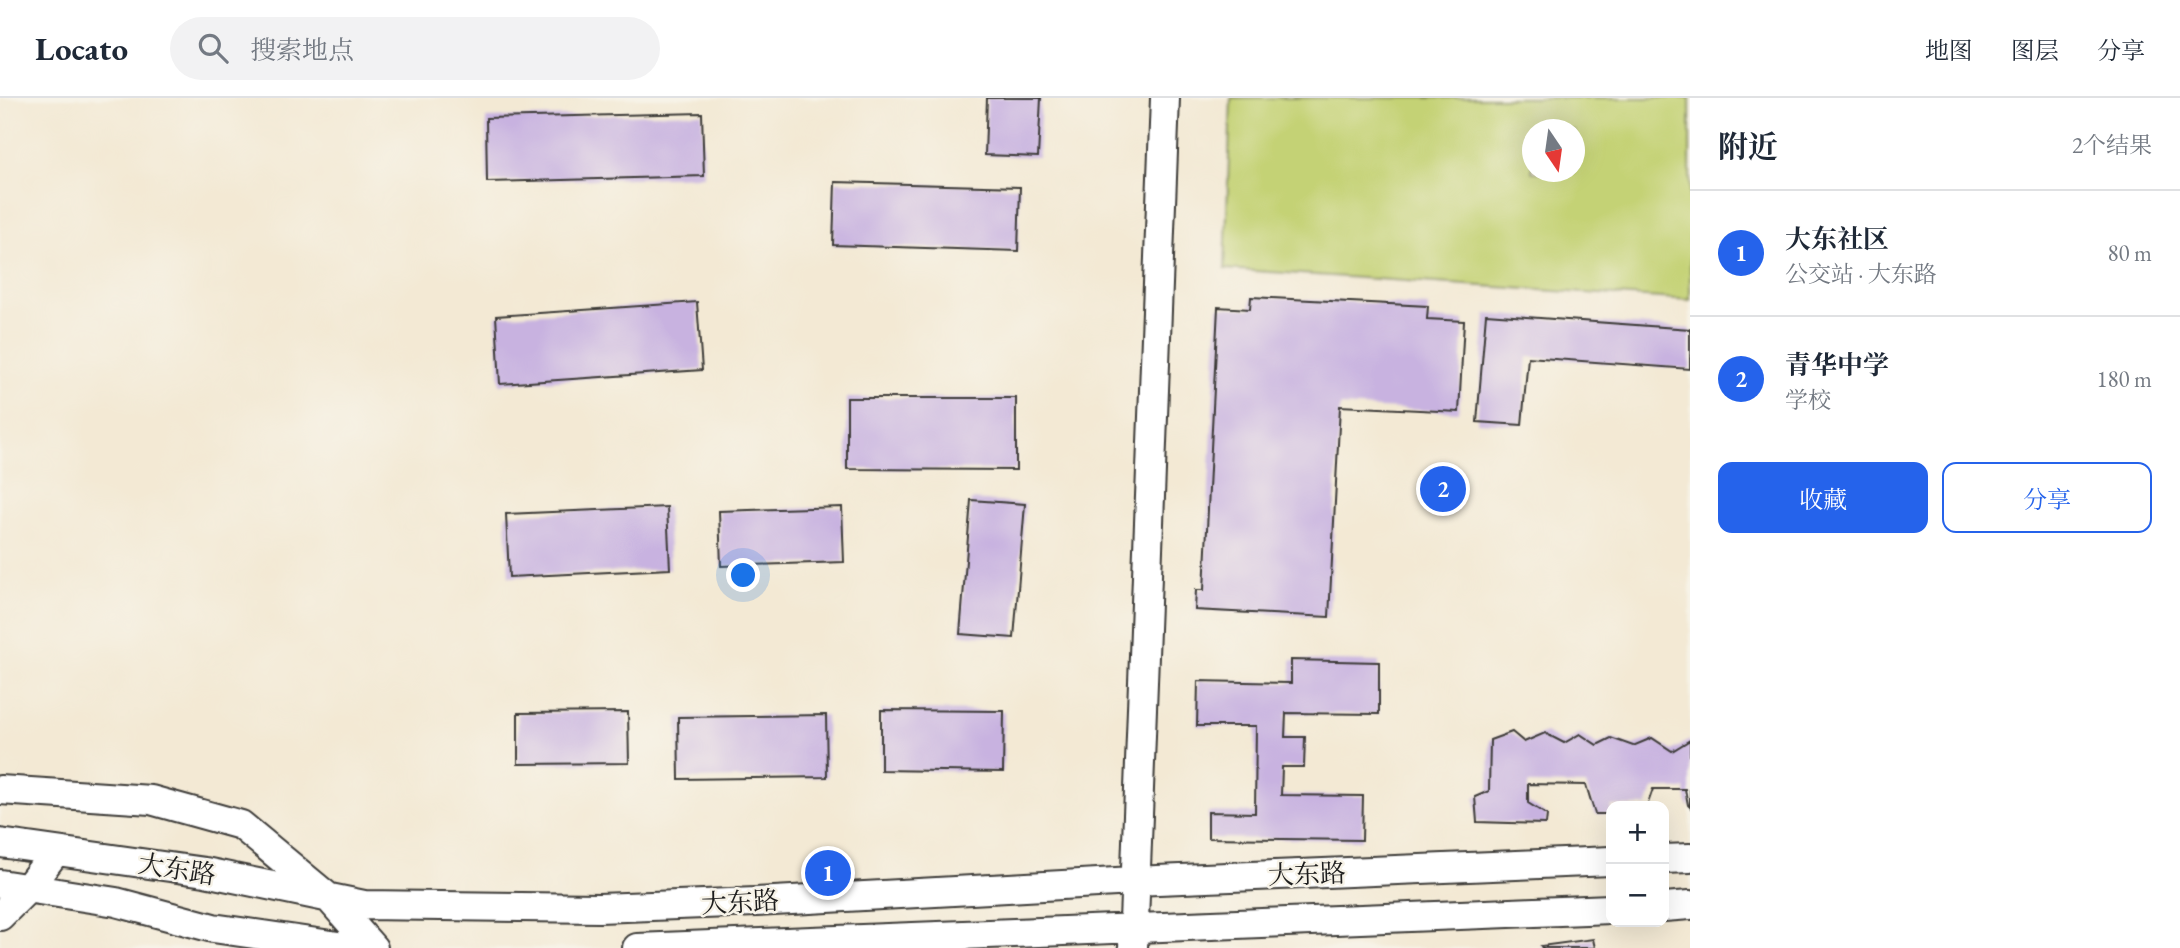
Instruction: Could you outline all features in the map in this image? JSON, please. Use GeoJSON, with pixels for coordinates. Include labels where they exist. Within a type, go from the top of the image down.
{"type":"FeatureCollection","features":[{"type":"Feature","properties":{"kind":"street"},"geometry":{"type":"LineString","coordinates":[[1133,948],[1165,98]]}},
{"type":"Feature","properties":{"kind":"street"},"geometry":{"type":"LineString","coordinates":[[0,790],[151,800],[241,825],[329,898],[373,948]]}},
{"type":"Feature","properties":{"kind":"street","name":"大东路"},"geometry":{"type":"LineString","coordinates":[[0,843],[205,872],[364,905],[598,908],[1134,881],[1606,861]]}},
{"type":"Feature","properties":{"kind":"street"},"geometry":{"type":"LineString","coordinates":[[0,916],[14,887],[56,850]]}},
{"type":"Feature","properties":{"kind":"street"},"geometry":{"type":"LineString","coordinates":[[1669,859],[1690,858]]}},
{"type":"Feature","properties":{"kind":"street","name":"大东路"},"geometry":{"type":"LineString","coordinates":[[14,887],[116,902],[213,928],[352,948]]}},
{"type":"Feature","properties":{"kind":"street"},"geometry":{"type":"LineString","coordinates":[[1669,906],[1690,905]]}},
{"type":"Feature","properties":{"kind":"street","name":"大东路"},"geometry":{"type":"LineString","coordinates":[[637,948],[1606,909]]}},
{"type":"Feature","properties":{"kind":"green space"},"geometry":{"type":"Polygon","coordinates":[[[1231,98],[1690,98],[1690,300],[1225,269],[1231,98]]]}},
{"type":"Feature","properties":{"kind":"building"},"geometry":{"type":"Polygon","coordinates":[[[987,98],[1041,98],[1038,157],[985,155],[987,98]]]}},
{"type":"Feature","properties":{"kind":"building"},"geometry":{"type":"Polygon","coordinates":[[[702,113],[704,176],[487,182],[486,118],[702,113]]]}},
{"type":"Feature","properties":{"kind":"building"},"geometry":{"type":"Polygon","coordinates":[[[835,182],[1020,187],[1018,251],[833,245],[835,182]]]}},
{"type":"Feature","properties":{"kind":"building"},"geometry":{"type":"Polygon","coordinates":[[[1251,297],[1428,306],[1427,319],[1464,321],[1459,412],[1340,406],[1329,617],[1195,610],[1196,590],[1204,590],[1218,307],[1250,309],[1251,297]]]}},
{"type":"Feature","properties":{"kind":"building"},"geometry":{"type":"Polygon","coordinates":[[[697,302],[702,370],[500,384],[496,316],[697,302]]]}},
{"type":"Feature","properties":{"kind":"building"},"geometry":{"type":"Polygon","coordinates":[[[1486,314],[1690,329],[1690,369],[1528,357],[1522,425],[1477,422],[1486,314]]]}},
{"type":"Feature","properties":{"kind":"building"},"geometry":{"type":"Polygon","coordinates":[[[847,398],[1016,398],[1016,470],[847,469],[847,398]]]}},
{"type":"Feature","properties":{"kind":"building"},"geometry":{"type":"Polygon","coordinates":[[[971,500],[1025,504],[1014,638],[960,634],[971,500]]]}},
{"type":"Feature","properties":{"kind":"building"},"geometry":{"type":"Polygon","coordinates":[[[667,507],[670,569],[509,577],[506,514],[667,507]]]}},
{"type":"Feature","properties":{"kind":"building"},"geometry":{"type":"Polygon","coordinates":[[[842,507],[844,562],[721,566],[719,511],[842,507]]]}},
{"type":"Feature","properties":{"kind":"building"},"geometry":{"type":"Polygon","coordinates":[[[1291,660],[1379,662],[1379,714],[1286,713],[1285,737],[1305,737],[1304,767],[1282,767],[1281,795],[1363,796],[1362,840],[1208,838],[1208,812],[1255,813],[1256,726],[1197,726],[1198,681],[1291,683],[1291,660]]]}},
{"type":"Feature","properties":{"kind":"building"},"geometry":{"type":"Polygon","coordinates":[[[881,710],[1004,711],[1003,772],[881,770],[881,710]]]}},
{"type":"Feature","properties":{"kind":"building"},"geometry":{"type":"Polygon","coordinates":[[[628,712],[629,763],[518,764],[518,713],[628,712]]]}},
{"type":"Feature","properties":{"kind":"building"},"geometry":{"type":"Polygon","coordinates":[[[826,715],[827,777],[679,779],[678,717],[826,715]]]}},
{"type":"Feature","properties":{"kind":"building"},"geometry":{"type":"Polygon","coordinates":[[[1512,732],[1524,742],[1545,733],[1564,743],[1580,734],[1597,745],[1611,738],[1633,746],[1652,738],[1672,751],[1690,740],[1690,807],[1685,789],[1653,789],[1649,801],[1606,801],[1606,814],[1595,814],[1586,785],[1528,784],[1528,803],[1547,815],[1546,824],[1477,822],[1475,797],[1489,791],[1490,740],[1512,732]]]}},
{"type":"Feature","properties":{"kind":"building"},"geometry":{"type":"Polygon","coordinates":[[[1593,939],[1595,948],[1541,946],[1593,939]]]}},
{"type":"Feature","properties":{"kind":"place","name":"青华中学"},"geometry":{"type":"Point","coordinates":[1443,489]}},
{"type":"Feature","properties":{"kind":"place","name":"大东社区"},"geometry":{"type":"Point","coordinates":[828,873]}}]}
